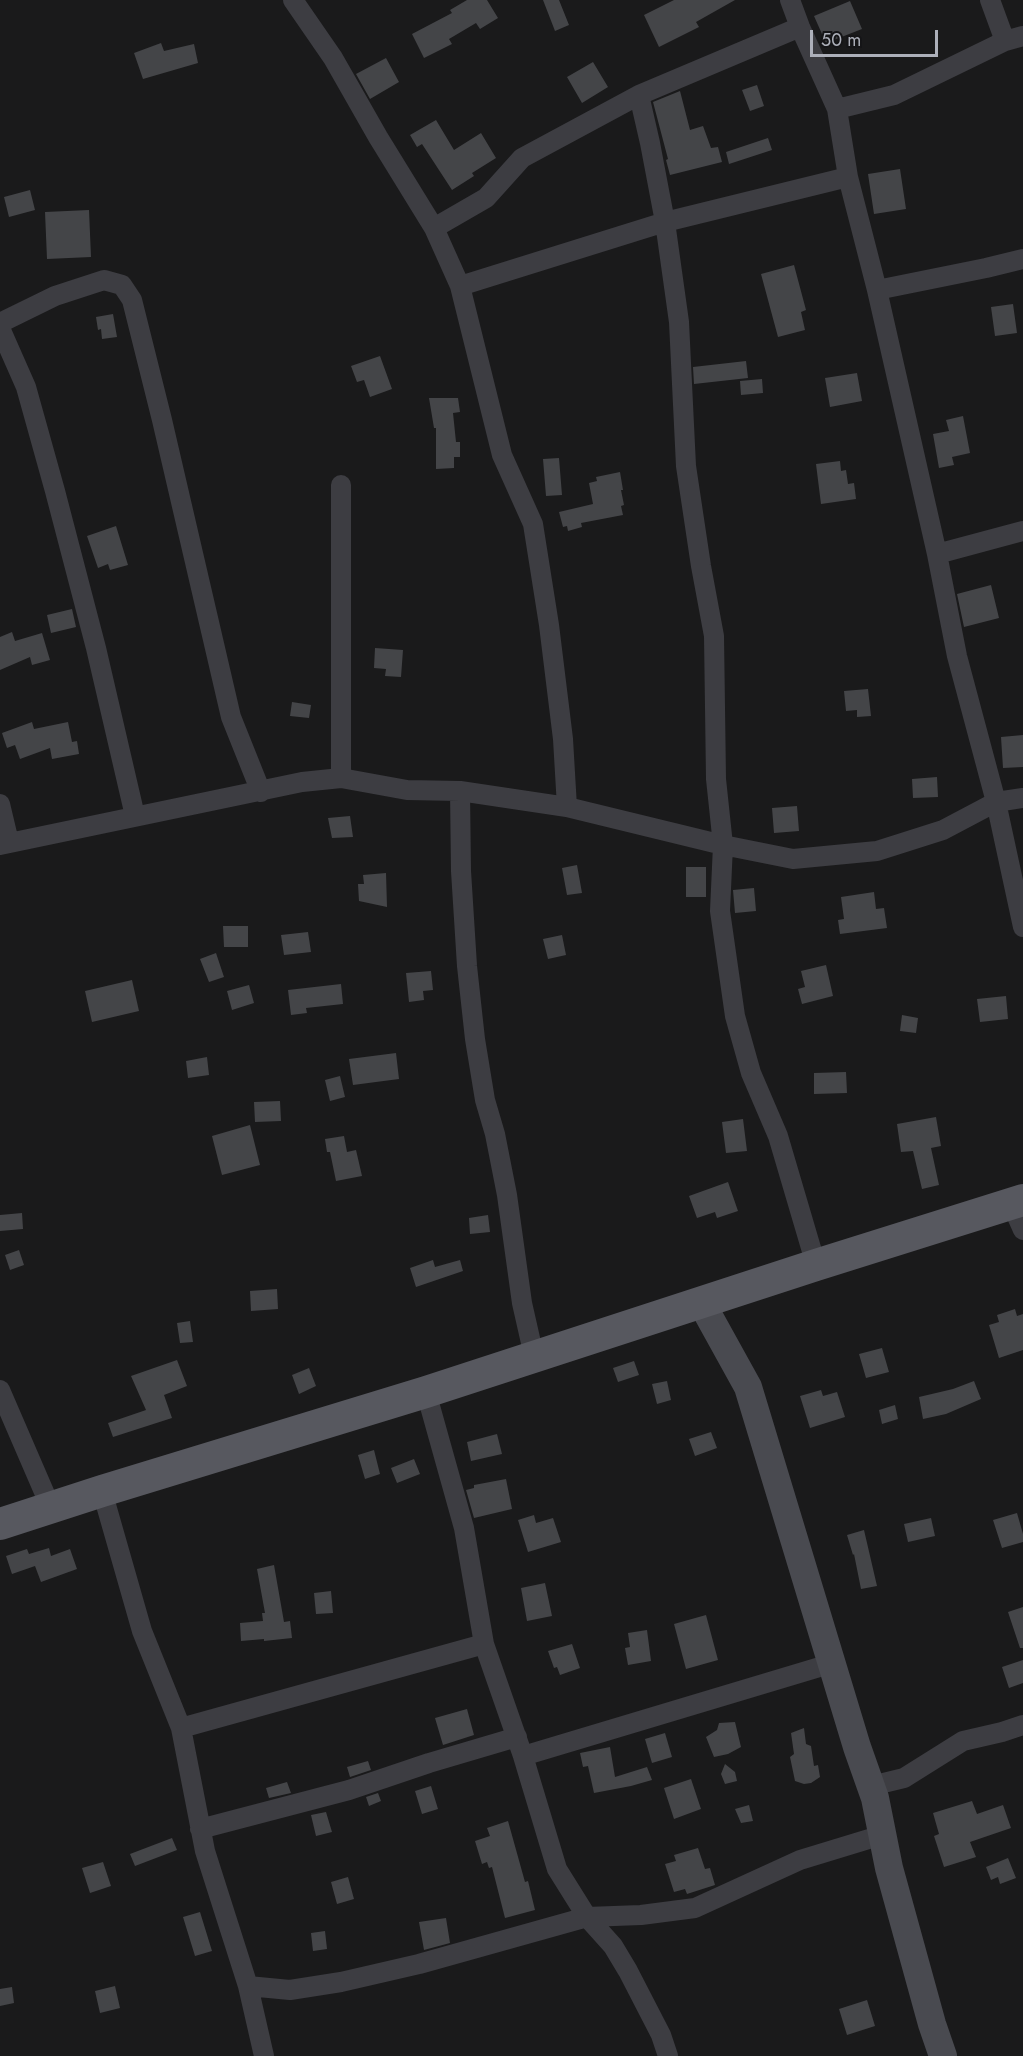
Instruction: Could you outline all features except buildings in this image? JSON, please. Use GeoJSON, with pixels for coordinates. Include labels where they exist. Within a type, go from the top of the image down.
{"type":"FeatureCollection","features":[{"type":"Feature","properties":{"kind":"main road"},"geometry":{"type":"LineString","coordinates":[[0,1524],[426,1392],[816,1264],[1019,1211]]}},
{"type":"Feature","properties":{"kind":"street"},"geometry":{"type":"LineString","coordinates":[[293,0],[333,58],[434,228],[460,286],[502,455],[533,524],[562,728],[567,807]]}},
{"type":"Feature","properties":{"kind":"street"},"geometry":{"type":"LineString","coordinates":[[790,0],[837,109],[848,177],[877,290],[937,554],[957,656],[996,802],[1023,927]]}},
{"type":"Feature","properties":{"kind":"street"},"geometry":{"type":"LineString","coordinates":[[837,109],[894,95],[1014,38],[990,0]]}},
{"type":"Feature","properties":{"kind":"street"},"geometry":{"type":"LineString","coordinates":[[434,228],[486,198],[522,158],[639,95],[800,27]]}},
{"type":"Feature","properties":{"kind":"street"},"geometry":{"type":"LineString","coordinates":[[639,95],[665,222],[679,321],[687,466],[701,566],[714,636],[716,779],[723,845],[720,911],[735,1016],[751,1073],[778,1136],[816,1264]]}},
{"type":"Feature","properties":{"kind":"street"},"geometry":{"type":"LineString","coordinates":[[460,286],[665,222],[848,177]]}},
{"type":"Feature","properties":{"kind":"street"},"geometry":{"type":"LineString","coordinates":[[877,290],[1023,259]]}},
{"type":"Feature","properties":{"kind":"street"},"geometry":{"type":"LineString","coordinates":[[0,323],[56,296],[104,280],[122,285],[132,300],[231,717],[261,792]]}},
{"type":"Feature","properties":{"kind":"street"},"geometry":{"type":"LineString","coordinates":[[0,328],[26,387],[52,480],[96,648],[135,816]]}},
{"type":"Feature","properties":{"kind":"street"},"geometry":{"type":"LineString","coordinates":[[341,485],[341,778]]}},
{"type":"Feature","properties":{"kind":"street"},"geometry":{"type":"LineString","coordinates":[[937,554],[1023,531]]}},
{"type":"Feature","properties":{"kind":"street"},"geometry":{"type":"LineString","coordinates":[[0,804],[4,843],[72,831],[302,782],[341,778],[407,790],[460,791],[567,807],[723,845],[793,859],[877,851],[943,830],[996,802],[1023,798]]}},
{"type":"Feature","properties":{"kind":"street"},"geometry":{"type":"LineString","coordinates":[[460,791],[466,966],[475,1040],[485,1100],[495,1134],[507,1195],[522,1303],[534,1356]]}},
{"type":"Feature","properties":{"kind":"street"},"geometry":{"type":"LineString","coordinates":[[701,1302],[748,1388],[857,1747],[871,1786],[889,1868],[943,2056]]}},
{"type":"Feature","properties":{"kind":"street"},"geometry":{"type":"LineString","coordinates":[[0,1390],[51,1508]]}},
{"type":"Feature","properties":{"kind":"street"},"geometry":{"type":"LineString","coordinates":[[426,1392],[464,1528],[484,1644],[520,1746],[557,1869],[587,1917],[613,1946],[628,1971],[661,2036],[668,2056]]}},
{"type":"Feature","properties":{"kind":"street"},"geometry":{"type":"LineString","coordinates":[[102,1491],[142,1631],[181,1728],[205,1851],[248,1986],[264,2056]]}},
{"type":"Feature","properties":{"kind":"street"},"geometry":{"type":"LineString","coordinates":[[181,1728],[484,1644]]}},
{"type":"Feature","properties":{"kind":"street"},"geometry":{"type":"LineString","coordinates":[[200,1829],[349,1790],[429,1762],[520,1746],[833,1663]]}},
{"type":"Feature","properties":{"kind":"street"},"geometry":{"type":"LineString","coordinates":[[871,1786],[904,1778],[963,1741],[1023,1725]]}},
{"type":"Feature","properties":{"kind":"street"},"geometry":{"type":"LineString","coordinates":[[248,1986],[290,1989],[341,1982],[419,1964],[587,1917],[641,1915],[695,1908],[800,1860],[882,1835]]}}]}
